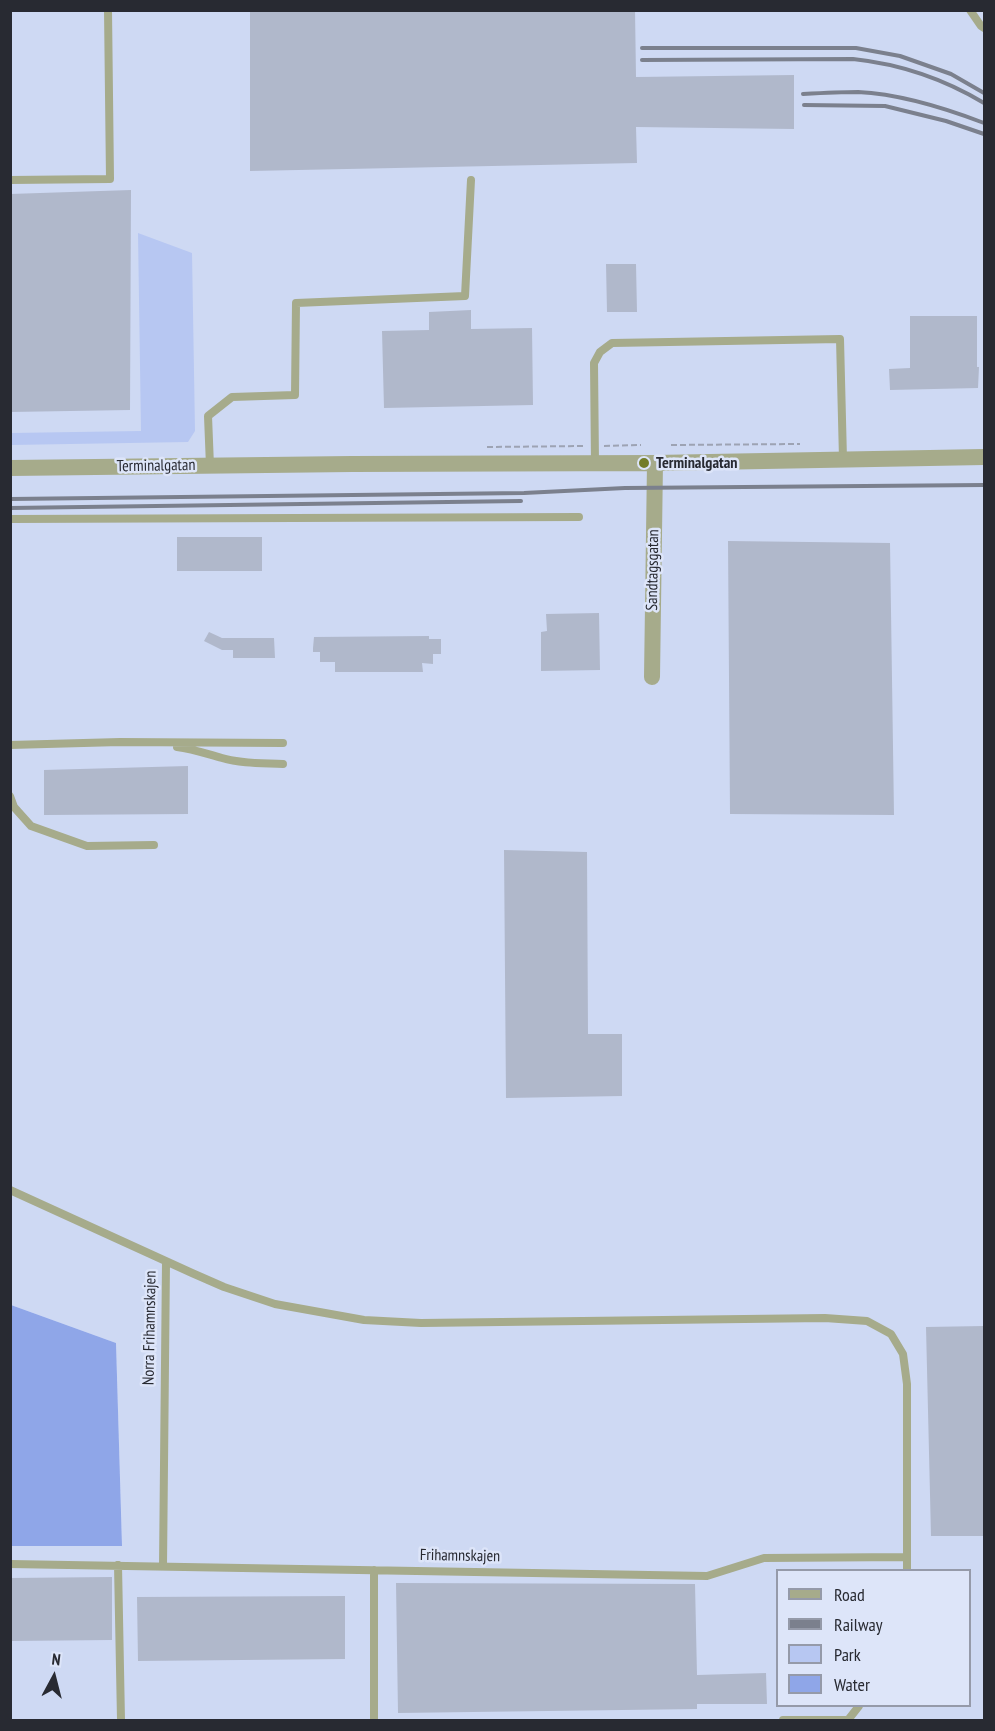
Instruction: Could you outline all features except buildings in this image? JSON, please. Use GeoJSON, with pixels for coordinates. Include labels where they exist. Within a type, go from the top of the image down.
{"type":"FeatureCollection","features":[{"type":"Feature","properties":{"kind":"street","name":"Terminalgatan"},"geometry":{"type":"LineString","coordinates":[[10,468],[655,463],[984,457]]}},
{"type":"Feature","properties":{"kind":"street","name":"Sandtagsgatan"},"geometry":{"type":"LineString","coordinates":[[652,677],[655,463]]}},
{"type":"Feature","properties":{"kind":"lane"},"geometry":{"type":"LineString","coordinates":[[10,180],[110,178],[108,10]]}},
{"type":"Feature","properties":{"kind":"lane"},"geometry":{"type":"LineString","coordinates":[[970,10],[984,28]]}},
{"type":"Feature","properties":{"kind":"lane"},"geometry":{"type":"LineString","coordinates":[[210,465],[208,416],[232,397],[295,395],[296,303],[465,297],[471,180]]}},
{"type":"Feature","properties":{"kind":"lane"},"geometry":{"type":"LineString","coordinates":[[595,463],[594,363],[600,352],[612,343],[840,339],[843,459]]}},
{"type":"Feature","properties":{"kind":"lane"},"geometry":{"type":"LineString","coordinates":[[10,519],[579,517]]}},
{"type":"Feature","properties":{"kind":"lane"},"geometry":{"type":"LineString","coordinates":[[120,742],[183,747],[224,759],[283,764]]}},
{"type":"Feature","properties":{"kind":"lane"},"geometry":{"type":"LineString","coordinates":[[10,745],[283,742]]}},
{"type":"Feature","properties":{"kind":"lane"},"geometry":{"type":"LineString","coordinates":[[10,796],[14,807],[32,826],[87,846],[154,845]]}},
{"type":"Feature","properties":{"kind":"lane","name":"Norra Frihamnskajen"},"geometry":{"type":"LineString","coordinates":[[10,1190],[166,1262],[162,1566]]}},
{"type":"Feature","properties":{"kind":"lane"},"geometry":{"type":"LineString","coordinates":[[166,1262],[224,1287],[275,1304],[364,1320],[422,1323],[825,1318],[867,1321],[891,1334],[903,1354],[907,1384],[907,1569]]}},
{"type":"Feature","properties":{"kind":"lane","name":"Frihamnskajen"},"geometry":{"type":"LineString","coordinates":[[10,1564],[707,1576],[764,1558],[907,1557]]}},
{"type":"Feature","properties":{"kind":"lane"},"geometry":{"type":"LineString","coordinates":[[118,1565],[121,1720]]}},
{"type":"Feature","properties":{"kind":"lane"},"geometry":{"type":"LineString","coordinates":[[374,1570],[375,1720]]}},
{"type":"Feature","properties":{"kind":"lane"},"geometry":{"type":"LineString","coordinates":[[783,1720],[848,1720],[858,1707]]}},
{"type":"Feature","properties":{"kind":"shaded area"},"geometry":{"type":"Polygon","coordinates":[[[11,11],[984,11],[984,1720],[11,1720],[10,1546],[122,1545],[116,1343],[11,1305],[11,11]]]}},
{"type":"Feature","properties":{"kind":"green space"},"geometry":{"type":"Polygon","coordinates":[[[138,233],[192,253],[195,431],[188,442],[11,445],[11,433],[141,431],[138,233]]]}},
{"type":"Feature","properties":{"kind":"water"},"geometry":{"type":"Polygon","coordinates":[[[11,1305],[116,1343],[122,1546],[11,1546],[11,1305]]]}},
{"type":"Feature","properties":{"kind":"railway"},"geometry":{"type":"LineString","coordinates":[[642,48],[856,48],[900,56],[951,74],[984,93]]}},
{"type":"Feature","properties":{"kind":"railway"},"geometry":{"type":"LineString","coordinates":[[642,60],[853,59],[870,61],[921,74],[969,94],[984,103]]}},
{"type":"Feature","properties":{"kind":"railway"},"geometry":{"type":"LineString","coordinates":[[803,94],[874,93],[938,107],[984,123]]}},
{"type":"Feature","properties":{"kind":"railway"},"geometry":{"type":"LineString","coordinates":[[804,105],[885,106],[946,121],[984,134]]}},
{"type":"Feature","properties":{"kind":"railway"},"geometry":{"type":"LineString","coordinates":[[10,499],[524,493],[625,488],[984,485]]}},
{"type":"Feature","properties":{"kind":"railway"},"geometry":{"type":"LineString","coordinates":[[10,508],[521,501]]}},
{"type":"Feature","properties":{"kind":"place","name":"Terminalgatan"},"geometry":{"type":"Point","coordinates":[644,463]}}]}
